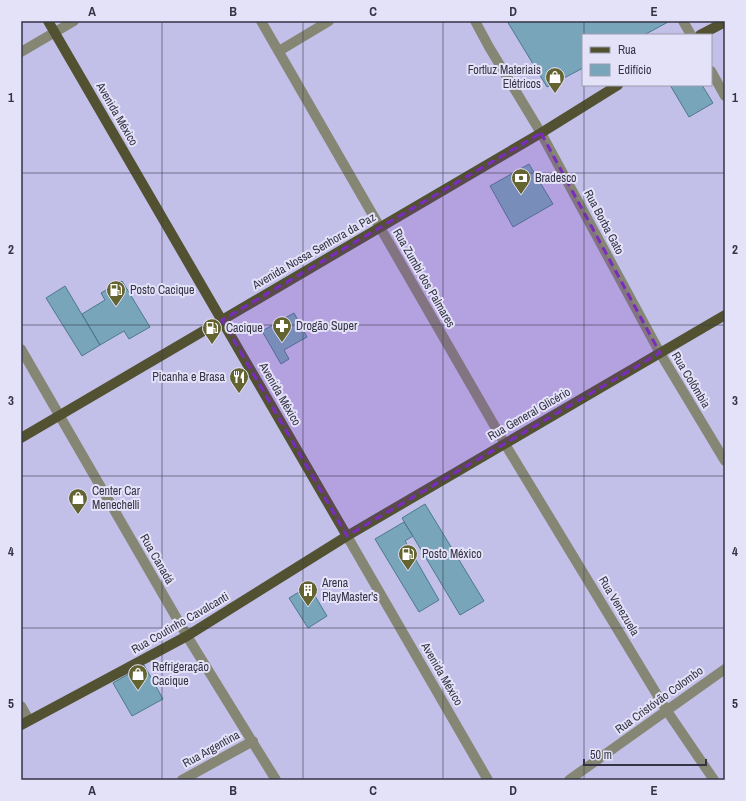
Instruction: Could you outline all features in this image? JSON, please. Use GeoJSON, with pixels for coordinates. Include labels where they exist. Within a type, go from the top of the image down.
{"type":"FeatureCollection","features":[{"type":"Feature","properties":{"kind":"main road","name":"Avenida México"},"geometry":{"type":"LineString","coordinates":[[48,21],[347,536]]}},
{"type":"Feature","properties":{"kind":"main road"},"geometry":{"type":"LineString","coordinates":[[702,34],[725,22]]}},
{"type":"Feature","properties":{"kind":"main road","name":"Avenida Nossa Senhora da Paz"},"geometry":{"type":"LineString","coordinates":[[21,438],[542,132],[616,86]]}},
{"type":"Feature","properties":{"kind":"main road","name":"Rua General Glicério"},"geometry":{"type":"LineString","coordinates":[[347,536],[725,315]]}},
{"type":"Feature","properties":{"kind":"main road","name":"Rua Coutinho Cavalcanti"},"geometry":{"type":"LineString","coordinates":[[25,722],[187,636],[347,536]]}},
{"type":"Feature","properties":{"kind":"street"},"geometry":{"type":"LineString","coordinates":[[21,52],[74,21]]}},
{"type":"Feature","properties":{"kind":"street","name":"Rua Zumbi dos Palmares"},"geometry":{"type":"LineString","coordinates":[[261,21],[505,444]]}},
{"type":"Feature","properties":{"kind":"street"},"geometry":{"type":"LineString","coordinates":[[279,51],[329,21]]}},
{"type":"Feature","properties":{"kind":"street","name":"Rua Borba Gato"},"geometry":{"type":"LineString","coordinates":[[475,21],[542,132],[660,353]]}},
{"type":"Feature","properties":{"kind":"street"},"geometry":{"type":"LineString","coordinates":[[683,21],[690,34]]}},
{"type":"Feature","properties":{"kind":"street"},"geometry":{"type":"LineString","coordinates":[[712,73],[725,96]]}},
{"type":"Feature","properties":{"kind":"street","name":"Rua Canadá"},"geometry":{"type":"LineString","coordinates":[[21,349],[187,636],[276,780]]}},
{"type":"Feature","properties":{"kind":"street","name":"Rua Colômbia"},"geometry":{"type":"LineString","coordinates":[[660,353],[725,461]]}},
{"type":"Feature","properties":{"kind":"street","name":"Rua Venezuela"},"geometry":{"type":"LineString","coordinates":[[505,444],[667,711],[714,780]]}},
{"type":"Feature","properties":{"kind":"street","name":"Avenida México"},"geometry":{"type":"LineString","coordinates":[[347,536],[488,780]]}},
{"type":"Feature","properties":{"kind":"street","name":"Rua Cristóvão Colombo"},"geometry":{"type":"LineString","coordinates":[[569,780],[725,669]]}},
{"type":"Feature","properties":{"kind":"street"},"geometry":{"type":"LineString","coordinates":[[21,706],[25,722]]}},
{"type":"Feature","properties":{"kind":"street","name":"Rua Argentina"},"geometry":{"type":"LineString","coordinates":[[182,780],[252,741]]}},
{"type":"Feature","properties":{"kind":"highlighted area"},"geometry":{"type":"Polygon","coordinates":[[[541,133],[660,353],[347,536],[222,320],[541,133]]]}},
{"type":"Feature","properties":{"kind":"building"},"geometry":{"type":"Polygon","coordinates":[[[507,21],[670,21],[646,34],[582,34],[582,69],[547,87],[507,21]]]}},
{"type":"Feature","properties":{"kind":"building"},"geometry":{"type":"Polygon","coordinates":[[[671,86],[703,86],[713,103],[689,117],[671,86]]]}},
{"type":"Feature","properties":{"kind":"building","name":"Bradesco"},"geometry":{"type":"Polygon","coordinates":[[[529,164],[553,204],[513,227],[490,186],[529,164]]]}},
{"type":"Feature","properties":{"kind":"building","name":"Posto Cacique"},"geometry":{"type":"Polygon","coordinates":[[[122,281],[150,327],[129,339],[124,331],[100,345],[82,314],[105,300],[101,293],[122,281]]]}},
{"type":"Feature","properties":{"kind":"building"},"geometry":{"type":"Polygon","coordinates":[[[65,286],[100,345],[82,356],[46,298],[65,286]]]}},
{"type":"Feature","properties":{"kind":"building","name":"Drogão Super"},"geometry":{"type":"Polygon","coordinates":[[[294,313],[307,337],[284,350],[289,359],[281,364],[262,331],[294,313]]]}},
{"type":"Feature","properties":{"kind":"building"},"geometry":{"type":"Polygon","coordinates":[[[425,504],[484,601],[460,615],[402,518],[425,504]]]}},
{"type":"Feature","properties":{"kind":"building","name":"Posto México"},"geometry":{"type":"Polygon","coordinates":[[[404,522],[413,536],[405,541],[439,600],[419,612],[375,539],[404,522]]]}},
{"type":"Feature","properties":{"kind":"building","name":"Arena PlayMaster's"},"geometry":{"type":"Polygon","coordinates":[[[309,586],[327,616],[308,628],[289,598],[309,586]]]}},
{"type":"Feature","properties":{"kind":"building","name":"Refrigeração Cacique"},"geometry":{"type":"Polygon","coordinates":[[[144,665],[163,699],[132,716],[113,683],[144,665]]]}},
{"type":"Feature","properties":{"kind":"place","name":"Fortluz Materiais Elétricos"},"geometry":{"type":"Point","coordinates":[555,94]}},
{"type":"Feature","properties":{"kind":"place","name":"Bradesco"},"geometry":{"type":"Point","coordinates":[521,195]}},
{"type":"Feature","properties":{"kind":"place","name":"Posto Cacique"},"geometry":{"type":"Point","coordinates":[116,307]}},
{"type":"Feature","properties":{"kind":"place","name":"Drogão Super"},"geometry":{"type":"Point","coordinates":[282,343]}},
{"type":"Feature","properties":{"kind":"place","name":"Cacique"},"geometry":{"type":"Point","coordinates":[212,345]}},
{"type":"Feature","properties":{"kind":"place","name":"Picanha e Brasa"},"geometry":{"type":"Point","coordinates":[239,394]}},
{"type":"Feature","properties":{"kind":"place","name":"Center Car Menechelli"},"geometry":{"type":"Point","coordinates":[78,515]}},
{"type":"Feature","properties":{"kind":"place","name":"Posto México"},"geometry":{"type":"Point","coordinates":[408,571]}},
{"type":"Feature","properties":{"kind":"place","name":"Arena PlayMaster's"},"geometry":{"type":"Point","coordinates":[308,607]}},
{"type":"Feature","properties":{"kind":"place","name":"Refrigeração Cacique"},"geometry":{"type":"Point","coordinates":[138,691]}}]}
